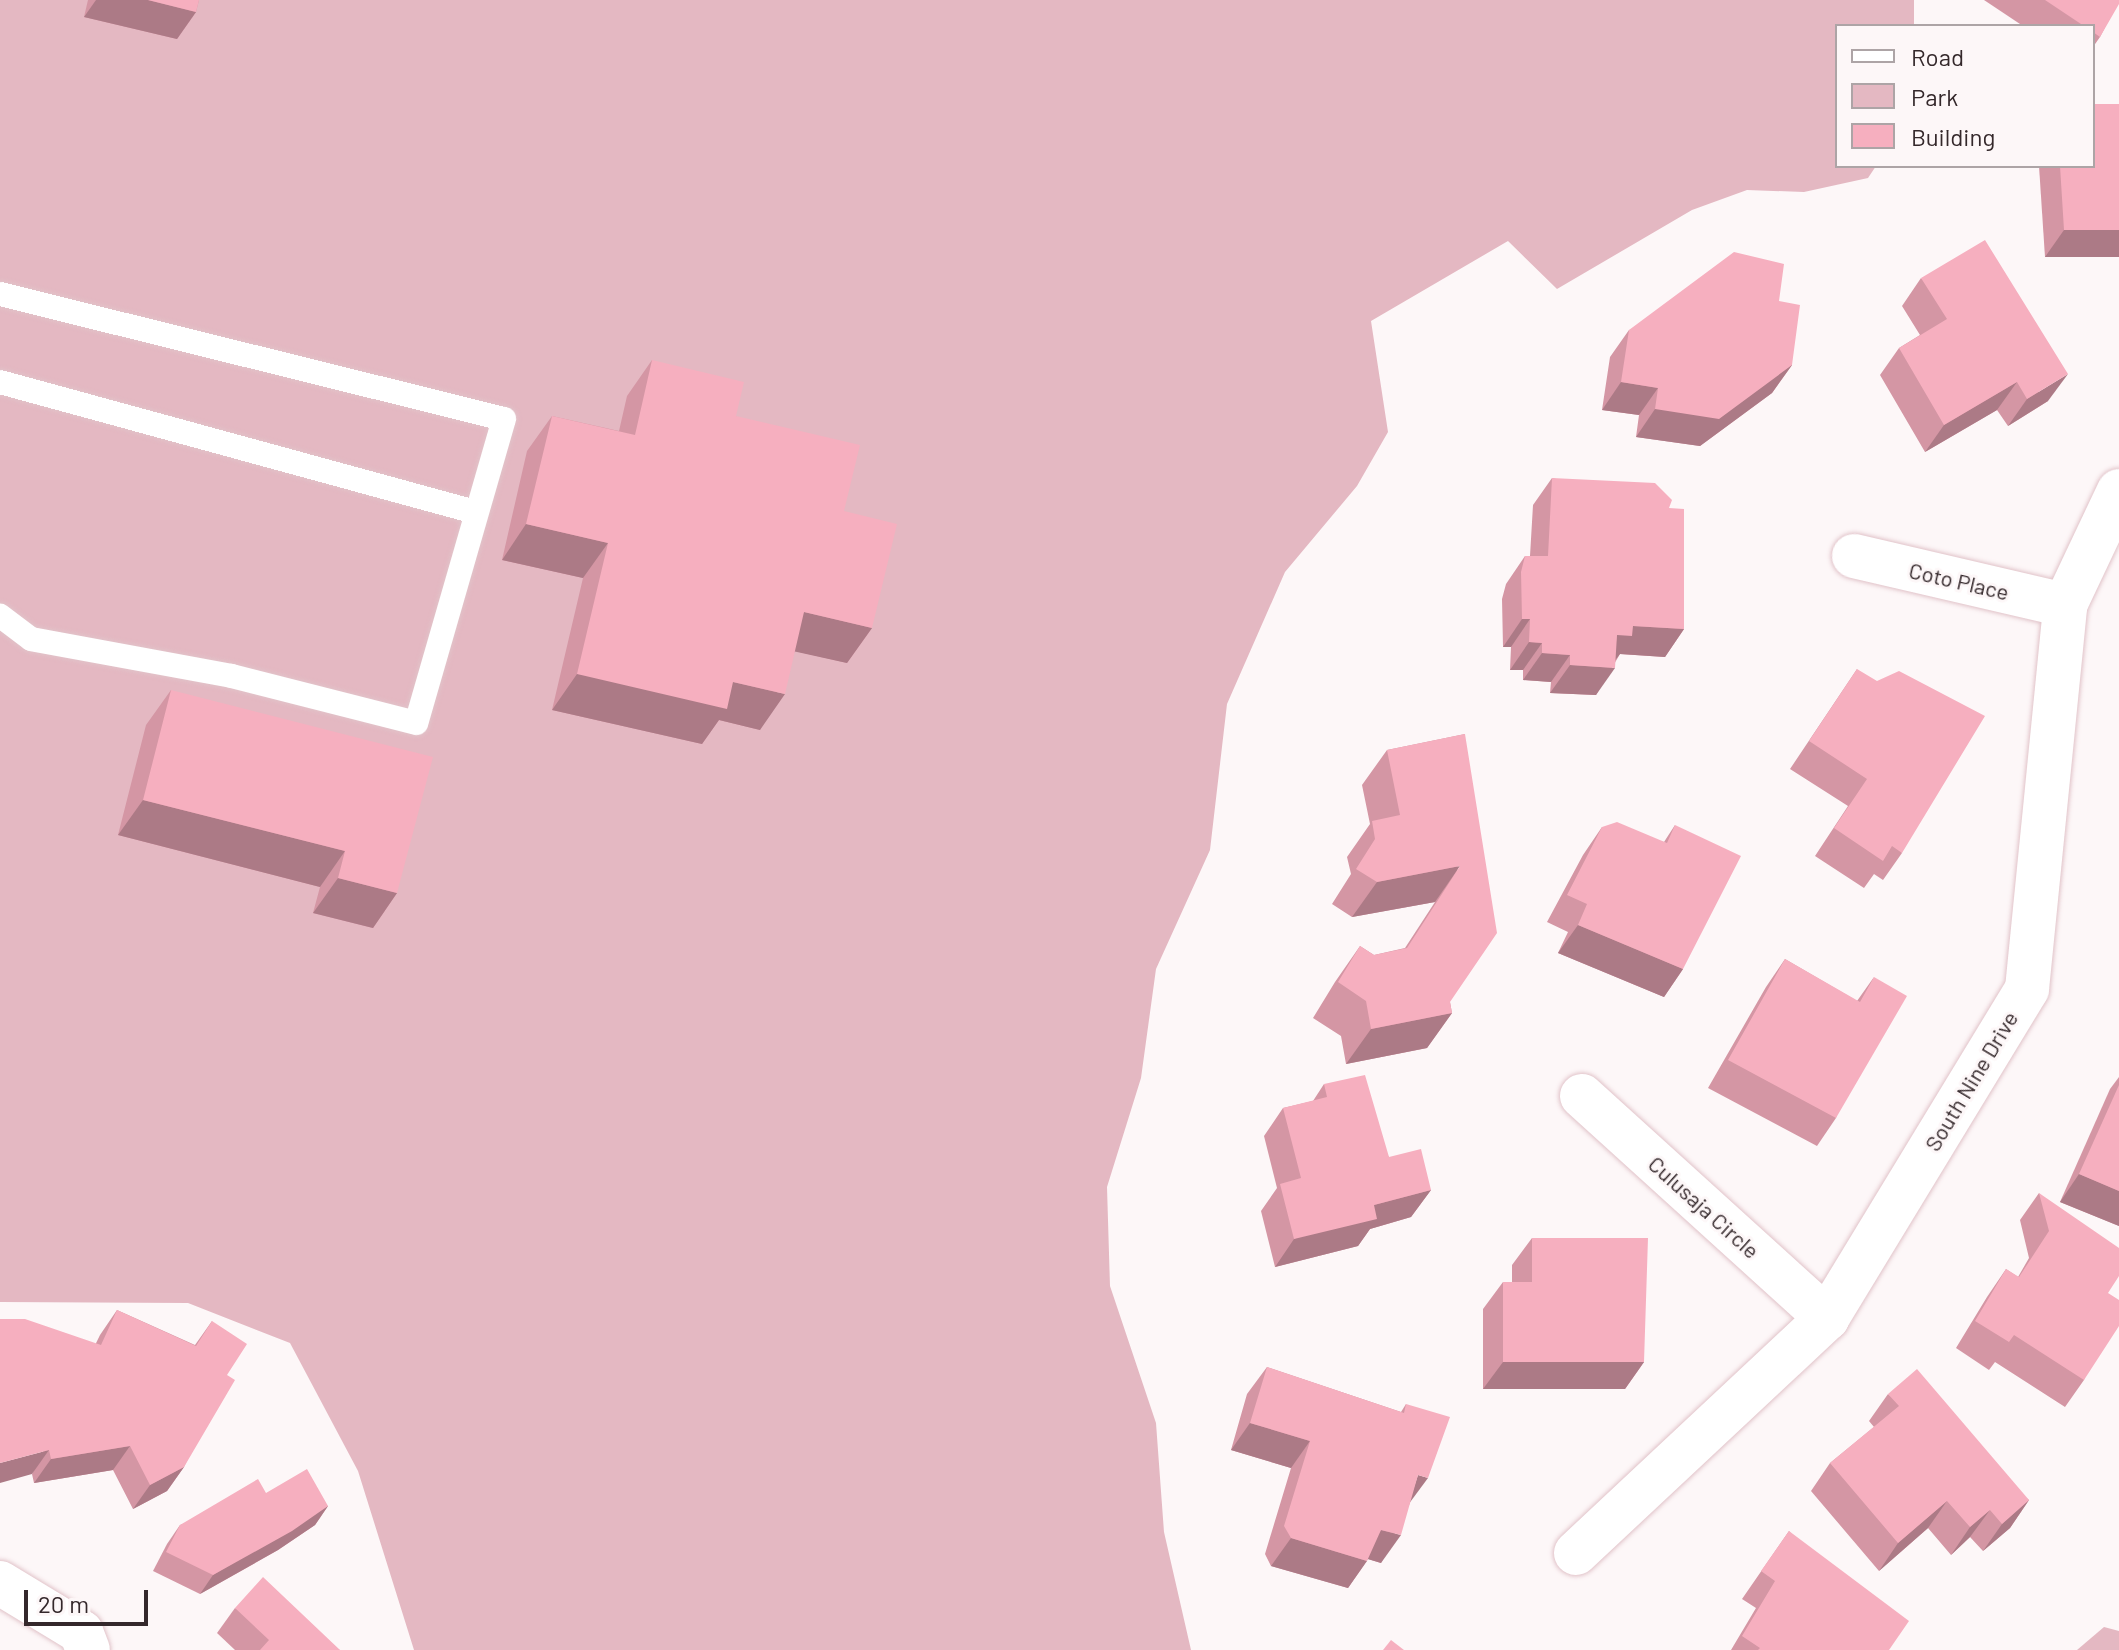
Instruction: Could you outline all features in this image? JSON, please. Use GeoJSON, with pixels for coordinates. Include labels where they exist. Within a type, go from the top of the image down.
{"type":"FeatureCollection","features":[{"type":"Feature","properties":{"kind":"street","name":"South Nine Drive"},"geometry":{"type":"LineString","coordinates":[[1576,1553],[1827,1318],[2027,989],[2065,605],[2119,491]]}},
{"type":"Feature","properties":{"kind":"street","name":"Coto Place"},"geometry":{"type":"LineString","coordinates":[[1854,556],[2065,605]]}},
{"type":"Feature","properties":{"kind":"street","name":"Culusaja Circle"},"geometry":{"type":"LineString","coordinates":[[1582,1096],[1827,1318]]}},
{"type":"Feature","properties":{"kind":"street"},"geometry":{"type":"LineString","coordinates":[[0,1583],[81,1632],[88,1650]]}},
{"type":"Feature","properties":{"kind":"lane"},"geometry":{"type":"LineString","coordinates":[[0,294],[504,419],[474,512],[416,723],[232,676],[31,639],[0,616]]}},
{"type":"Feature","properties":{"kind":"lane"},"geometry":{"type":"LineString","coordinates":[[0,382],[474,512]]}},
{"type":"Feature","properties":{"kind":"green space"},"geometry":{"type":"Polygon","coordinates":[[[0,0],[1914,0],[1914,24],[1835,24],[1835,168],[1875,168],[1868,178],[1804,192],[1747,190],[1692,210],[1557,289],[1508,241],[1371,321],[1388,432],[1357,486],[1285,572],[1227,704],[1210,850],[1156,969],[1141,1078],[1107,1187],[1110,1286],[1156,1423],[1164,1532],[1191,1650],[414,1650],[358,1471],[290,1343],[188,1303],[0,1302],[0,0]]]}},
{"type":"Feature","properties":{"kind":"green space"},"geometry":{"type":"Polygon","coordinates":[[[2104,1627],[2119,1631],[2119,1650],[2077,1650],[2104,1627]]]}},
{"type":"Feature","properties":{"kind":"building"},"geometry":{"type":"Polygon","coordinates":[[[148,0],[199,0],[196,12],[148,0]]]}},
{"type":"Feature","properties":{"kind":"building"},"geometry":{"type":"Polygon","coordinates":[[[2045,0],[2119,0],[2100,37],[2095,33],[2095,24],[2081,24],[2045,0]]]}},
{"type":"Feature","properties":{"kind":"building"},"geometry":{"type":"Polygon","coordinates":[[[2095,104],[2119,104],[2119,230],[2064,230],[2060,168],[2095,168],[2095,104]]]}},
{"type":"Feature","properties":{"kind":"building"},"geometry":{"type":"Polygon","coordinates":[[[1985,240],[2068,374],[2027,399],[2017,382],[1944,425],[1899,348],[1947,319],[1921,278],[1985,240]]]}},
{"type":"Feature","properties":{"kind":"building"},"geometry":{"type":"Polygon","coordinates":[[[1734,252],[1784,264],[1779,301],[1800,305],[1792,365],[1719,419],[1655,409],[1658,388],[1621,382],[1629,330],[1734,252]]]}},
{"type":"Feature","properties":{"kind":"building"},"geometry":{"type":"Polygon","coordinates":[[[652,360],[744,382],[736,416],[860,445],[844,511],[897,524],[872,628],[804,612],[785,694],[733,682],[727,709],[577,674],[608,543],[526,524],[552,416],[635,435],[652,360]]]}},
{"type":"Feature","properties":{"kind":"building"},"geometry":{"type":"Polygon","coordinates":[[[1552,478],[1655,483],[1672,500],[1669,508],[1684,509],[1684,629],[1633,626],[1632,636],[1617,635],[1615,668],[1570,665],[1570,655],[1542,653],[1542,643],[1529,642],[1530,619],[1522,619],[1521,572],[1525,556],[1548,556],[1552,478]]]}},
{"type":"Feature","properties":{"kind":"building"},"geometry":{"type":"Polygon","coordinates":[[[1857,669],[1877,681],[1899,671],[1985,716],[1902,853],[1892,846],[1883,861],[1834,828],[1867,779],[1809,741],[1857,669]]]}},
{"type":"Feature","properties":{"kind":"building"},"geometry":{"type":"Polygon","coordinates":[[[171,690],[433,757],[397,893],[338,878],[345,851],[143,800],[171,690]]]}},
{"type":"Feature","properties":{"kind":"building"},"geometry":{"type":"Polygon","coordinates":[[[1465,734],[1497,933],[1450,1002],[1452,1013],[1371,1029],[1366,1001],[1338,982],[1360,946],[1374,955],[1407,948],[1460,866],[1377,882],[1356,869],[1375,839],[1372,821],[1400,815],[1387,750],[1465,734]]]}},
{"type":"Feature","properties":{"kind":"building"},"geometry":{"type":"Polygon","coordinates":[[[1617,822],[1667,843],[1675,825],[1741,856],[1683,969],[1578,925],[1587,904],[1567,895],[1602,827],[1617,822]]]}},
{"type":"Feature","properties":{"kind":"building"},"geometry":{"type":"Polygon","coordinates":[[[1785,959],[1860,1002],[1874,977],[1907,996],[1836,1118],[1728,1060],[1785,959]]]}},
{"type":"Feature","properties":{"kind":"building"},"geometry":{"type":"Polygon","coordinates":[[[1365,1075],[1389,1157],[1421,1149],[1431,1190],[1374,1205],[1377,1219],[1294,1239],[1280,1184],[1301,1178],[1283,1108],[1327,1097],[1324,1084],[1365,1075]]]}},
{"type":"Feature","properties":{"kind":"building"},"geometry":{"type":"Polygon","coordinates":[[[2119,1085],[2119,1191],[2079,1174],[2119,1085]]]}},
{"type":"Feature","properties":{"kind":"building"},"geometry":{"type":"Polygon","coordinates":[[[2039,1193],[2119,1248],[2119,1276],[2108,1293],[2119,1300],[2119,1326],[2084,1380],[2014,1335],[2009,1342],[1975,1321],[2006,1269],[2019,1277],[2049,1231],[2039,1193]]]}},
{"type":"Feature","properties":{"kind":"building"},"geometry":{"type":"Polygon","coordinates":[[[1532,1238],[1648,1238],[1644,1362],[1503,1362],[1503,1282],[1532,1282],[1532,1238]]]}},
{"type":"Feature","properties":{"kind":"building"},"geometry":{"type":"Polygon","coordinates":[[[117,1310],[196,1346],[212,1321],[247,1344],[227,1375],[235,1380],[184,1467],[150,1485],[130,1446],[51,1459],[49,1450],[0,1463],[0,1319],[25,1319],[101,1345],[117,1310]]]}},
{"type":"Feature","properties":{"kind":"building"},"geometry":{"type":"Polygon","coordinates":[[[1267,1367],[1404,1413],[1406,1404],[1450,1417],[1428,1478],[1418,1475],[1401,1535],[1381,1530],[1367,1561],[1291,1538],[1284,1526],[1310,1441],[1250,1423],[1267,1367]]]}},
{"type":"Feature","properties":{"kind":"building"},"geometry":{"type":"Polygon","coordinates":[[[1917,1369],[2029,1500],[2002,1524],[1990,1510],[1970,1527],[1947,1501],[1898,1543],[1830,1463],[1899,1406],[1888,1394],[1917,1369]]]}},
{"type":"Feature","properties":{"kind":"building"},"geometry":{"type":"Polygon","coordinates":[[[307,1469],[328,1506],[292,1531],[213,1575],[166,1552],[180,1525],[258,1479],[266,1493],[307,1469]]]}},
{"type":"Feature","properties":{"kind":"building"},"geometry":{"type":"Polygon","coordinates":[[[1789,1531],[1909,1621],[1889,1650],[1758,1650],[1760,1648],[1742,1636],[1775,1581],[1761,1571],[1789,1531]]]}},
{"type":"Feature","properties":{"kind":"building"},"geometry":{"type":"Polygon","coordinates":[[[263,1577],[340,1650],[260,1650],[269,1640],[235,1608],[263,1577]]]}},
{"type":"Feature","properties":{"kind":"building"},"geometry":{"type":"Polygon","coordinates":[[[1391,1640],[1404,1650],[1383,1650],[1391,1640]]]}}]}
